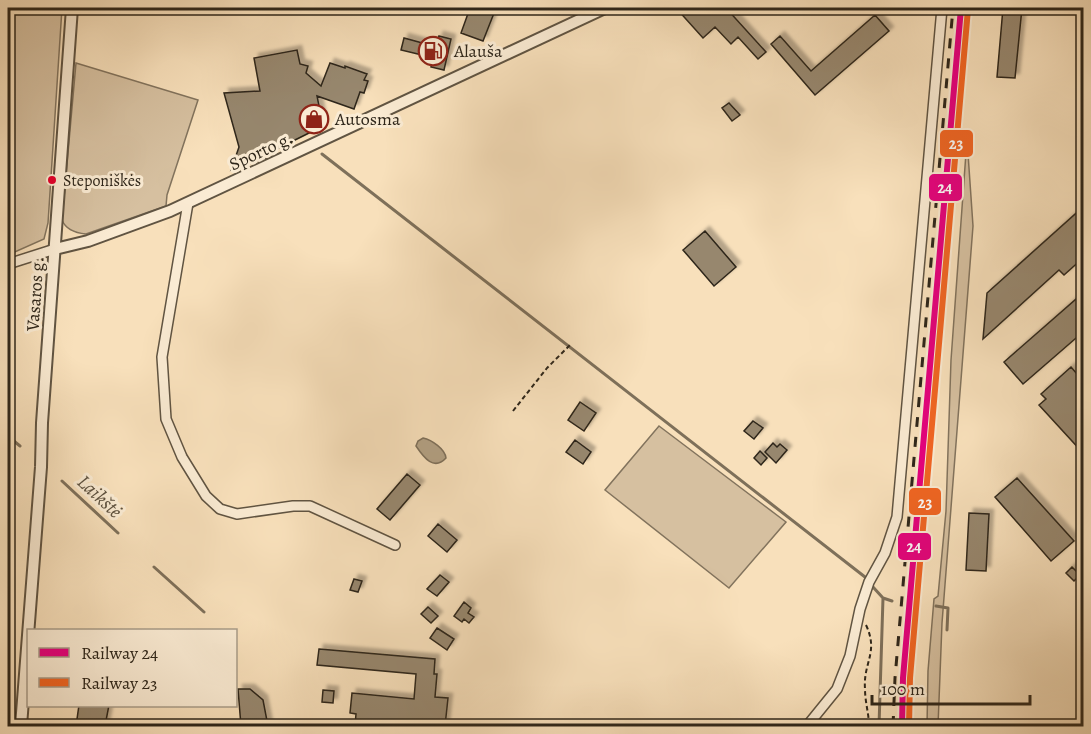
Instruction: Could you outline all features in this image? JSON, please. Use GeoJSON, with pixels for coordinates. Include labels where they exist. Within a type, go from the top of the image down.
{"type":"FeatureCollection","features":[{"type":"Feature","properties":{"kind":"street","name":"Vasaros g."},"geometry":{"type":"LineString","coordinates":[[28,629],[72,8]]}},
{"type":"Feature","properties":{"kind":"street","name":"Sporto g."},"geometry":{"type":"LineString","coordinates":[[55,249],[88,241],[188,203],[605,8]]}},
{"type":"Feature","properties":{"kind":"street"},"geometry":{"type":"LineString","coordinates":[[807,726],[837,689],[850,656],[869,582],[885,553],[897,517],[942,8]]}},
{"type":"Feature","properties":{"kind":"street"},"geometry":{"type":"LineString","coordinates":[[188,203],[162,357],[166,419],[182,457],[206,496],[220,509],[237,514],[293,506],[310,506],[395,545]]}},
{"type":"Feature","properties":{"kind":"street"},"geometry":{"type":"LineString","coordinates":[[8,264],[55,249]]}},
{"type":"Feature","properties":{"kind":"street","name":"Vasaros g."},"geometry":{"type":"LineString","coordinates":[[21,726],[27,642]]}},
{"type":"Feature","properties":{"kind":"path"},"geometry":{"type":"LineString","coordinates":[[513,411],[547,368],[571,344]]}},
{"type":"Feature","properties":{"kind":"path"},"geometry":{"type":"LineString","coordinates":[[859,615],[872,638],[872,651],[864,689],[869,726]]}},
{"type":"Feature","properties":{"kind":"shaded area"},"geometry":{"type":"Polygon","coordinates":[[[8,8],[62,8],[48,223],[44,239],[8,255],[8,8]]]}},
{"type":"Feature","properties":{"kind":"shaded area"},"geometry":{"type":"Polygon","coordinates":[[[76,63],[198,100],[167,195],[166,206],[86,234],[71,230],[62,220],[76,63]]]}},
{"type":"Feature","properties":{"kind":"shaded area"},"geometry":{"type":"Polygon","coordinates":[[[967,139],[973,226],[942,623],[938,726],[927,726],[928,671],[934,599],[938,596],[946,511],[951,360],[967,139]]]}},
{"type":"Feature","properties":{"kind":"shaded area"},"geometry":{"type":"Polygon","coordinates":[[[659,426],[786,522],[729,588],[605,490],[659,426]]]}},
{"type":"Feature","properties":{"kind":"shaded area"},"geometry":{"type":"Polygon","coordinates":[[[423,438],[438,445],[443,451],[446,458],[442,462],[433,463],[416,446],[423,438]]]}},
{"type":"Feature","properties":{"kind":"building"},"geometry":{"type":"Polygon","coordinates":[[[470,8],[496,8],[483,41],[461,33],[470,8]]]}},
{"type":"Feature","properties":{"kind":"building"},"geometry":{"type":"Polygon","coordinates":[[[676,8],[726,8],[766,52],[758,59],[738,37],[731,44],[715,27],[703,38],[676,8]]]}},
{"type":"Feature","properties":{"kind":"building"},"geometry":{"type":"Polygon","coordinates":[[[1003,8],[1022,8],[1015,78],[997,77],[1003,8]]]}},
{"type":"Feature","properties":{"kind":"building"},"geometry":{"type":"Polygon","coordinates":[[[875,15],[889,31],[815,95],[771,44],[780,36],[811,71],[875,15]]]}},
{"type":"Feature","properties":{"kind":"building"},"geometry":{"type":"Polygon","coordinates":[[[439,36],[451,39],[444,70],[431,67],[432,61],[422,55],[401,50],[404,38],[426,44],[437,42],[439,36]]]}},
{"type":"Feature","properties":{"kind":"building"},"geometry":{"type":"Polygon","coordinates":[[[297,50],[300,64],[308,66],[306,73],[321,86],[330,63],[367,74],[364,80],[368,81],[364,93],[360,92],[354,109],[317,96],[323,126],[265,155],[266,158],[231,170],[239,147],[224,93],[260,91],[254,58],[297,50]]]}},
{"type":"Feature","properties":{"kind":"building"},"geometry":{"type":"Polygon","coordinates":[[[729,103],[740,115],[732,121],[722,108],[729,103]]]}},
{"type":"Feature","properties":{"kind":"building"},"geometry":{"type":"Polygon","coordinates":[[[1083,207],[1083,258],[1064,275],[1059,270],[983,339],[987,293],[1083,207]]]}},
{"type":"Feature","properties":{"kind":"building"},"geometry":{"type":"Polygon","coordinates":[[[705,231],[736,267],[714,286],[683,250],[705,231]]]}},
{"type":"Feature","properties":{"kind":"building"},"geometry":{"type":"Polygon","coordinates":[[[1083,293],[1083,332],[1023,384],[1004,362],[1083,293]]]}},
{"type":"Feature","properties":{"kind":"building"},"geometry":{"type":"Polygon","coordinates":[[[1071,367],[1077,374],[1083,369],[1083,453],[1039,405],[1046,399],[1041,394],[1071,367]]]}},
{"type":"Feature","properties":{"kind":"building"},"geometry":{"type":"Polygon","coordinates":[[[580,402],[596,413],[584,431],[568,420],[580,402]]]}},
{"type":"Feature","properties":{"kind":"building"},"geometry":{"type":"Polygon","coordinates":[[[753,421],[763,428],[754,439],[744,431],[753,421]]]}},
{"type":"Feature","properties":{"kind":"building"},"geometry":{"type":"Polygon","coordinates":[[[575,440],[591,452],[583,464],[566,452],[575,440]]]}},
{"type":"Feature","properties":{"kind":"building"},"geometry":{"type":"Polygon","coordinates":[[[773,443],[777,447],[780,444],[787,450],[776,463],[765,452],[773,443]]]}},
{"type":"Feature","properties":{"kind":"building"},"geometry":{"type":"Polygon","coordinates":[[[760,451],[767,458],[761,465],[754,458],[760,451]]]}},
{"type":"Feature","properties":{"kind":"building"},"geometry":{"type":"Polygon","coordinates":[[[407,474],[420,485],[390,520],[377,509],[407,474]]]}},
{"type":"Feature","properties":{"kind":"building"},"geometry":{"type":"Polygon","coordinates":[[[1017,478],[1074,541],[1051,561],[995,497],[1017,478]]]}},
{"type":"Feature","properties":{"kind":"building"},"geometry":{"type":"Polygon","coordinates":[[[969,513],[989,514],[986,571],[966,570],[969,513]]]}},
{"type":"Feature","properties":{"kind":"building"},"geometry":{"type":"Polygon","coordinates":[[[438,524],[457,540],[447,552],[428,536],[438,524]]]}},
{"type":"Feature","properties":{"kind":"building"},"geometry":{"type":"Polygon","coordinates":[[[1072,567],[1080,575],[1074,581],[1066,573],[1072,567]]]}},
{"type":"Feature","properties":{"kind":"building"},"geometry":{"type":"Polygon","coordinates":[[[440,575],[449,582],[437,596],[427,589],[440,575]]]}},
{"type":"Feature","properties":{"kind":"building"},"geometry":{"type":"Polygon","coordinates":[[[354,579],[362,581],[358,592],[350,590],[354,579]]]}},
{"type":"Feature","properties":{"kind":"building"},"geometry":{"type":"Polygon","coordinates":[[[464,602],[471,608],[468,613],[474,617],[469,623],[464,619],[462,622],[454,616],[464,602]]]}},
{"type":"Feature","properties":{"kind":"building"},"geometry":{"type":"Polygon","coordinates":[[[428,607],[438,616],[431,623],[421,614],[428,607]]]}},
{"type":"Feature","properties":{"kind":"building"},"geometry":{"type":"Polygon","coordinates":[[[437,628],[454,639],[447,650],[430,638],[437,628]]]}},
{"type":"Feature","properties":{"kind":"building"},"geometry":{"type":"Polygon","coordinates":[[[319,649],[435,659],[434,674],[437,674],[435,697],[448,698],[445,726],[411,726],[411,723],[376,720],[375,726],[355,726],[356,714],[350,713],[352,693],[414,699],[416,674],[317,665],[319,649]]]}},
{"type":"Feature","properties":{"kind":"building"},"geometry":{"type":"Polygon","coordinates":[[[238,689],[250,689],[263,700],[268,726],[241,726],[238,689]]]}},
{"type":"Feature","properties":{"kind":"building"},"geometry":{"type":"Polygon","coordinates":[[[323,690],[334,691],[333,703],[322,702],[323,690]]]}},
{"type":"Feature","properties":{"kind":"building"},"geometry":{"type":"Polygon","coordinates":[[[79,707],[109,707],[105,726],[76,726],[79,707]]]}},
{"type":"Feature","properties":{"kind":"waterway"},"geometry":{"type":"LineString","coordinates":[[322,154],[865,577]]}},
{"type":"Feature","properties":{"kind":"waterway","name":"Laikštė"},"geometry":{"type":"LineString","coordinates":[[9,437],[20,446]]}},
{"type":"Feature","properties":{"kind":"waterway","name":"Laikštė"},"geometry":{"type":"LineString","coordinates":[[62,481],[118,533]]}},
{"type":"Feature","properties":{"kind":"waterway","name":"Laikštė"},"geometry":{"type":"LineString","coordinates":[[154,567],[204,612]]}},
{"type":"Feature","properties":{"kind":"waterway"},"geometry":{"type":"LineString","coordinates":[[873,587],[883,598],[892,601]]}},
{"type":"Feature","properties":{"kind":"waterway"},"geometry":{"type":"LineString","coordinates":[[879,726],[883,598]]}},
{"type":"Feature","properties":{"kind":"waterway"},"geometry":{"type":"LineString","coordinates":[[936,606],[948,608],[947,630]]}},
{"type":"Feature","properties":{"kind":"railway"},"geometry":{"type":"LineString","coordinates":[[893,726],[895,678],[953,8]]}},
{"type":"Feature","properties":{"kind":"rail line","name":"24"},"geometry":{"type":"LineString","coordinates":[[902,726],[903,678],[961,8]]}},
{"type":"Feature","properties":{"kind":"rail line","name":"23"},"geometry":{"type":"LineString","coordinates":[[909,726],[910,678],[968,9]]}},
{"type":"Feature","properties":{"kind":"place","name":"Alauša"},"geometry":{"type":"Point","coordinates":[433,51]}},
{"type":"Feature","properties":{"kind":"place","name":"Autosma"},"geometry":{"type":"Point","coordinates":[314,119]}},
{"type":"Feature","properties":{"kind":"place","name":"Steponiškės"},"geometry":{"type":"Point","coordinates":[52,180]}}]}
